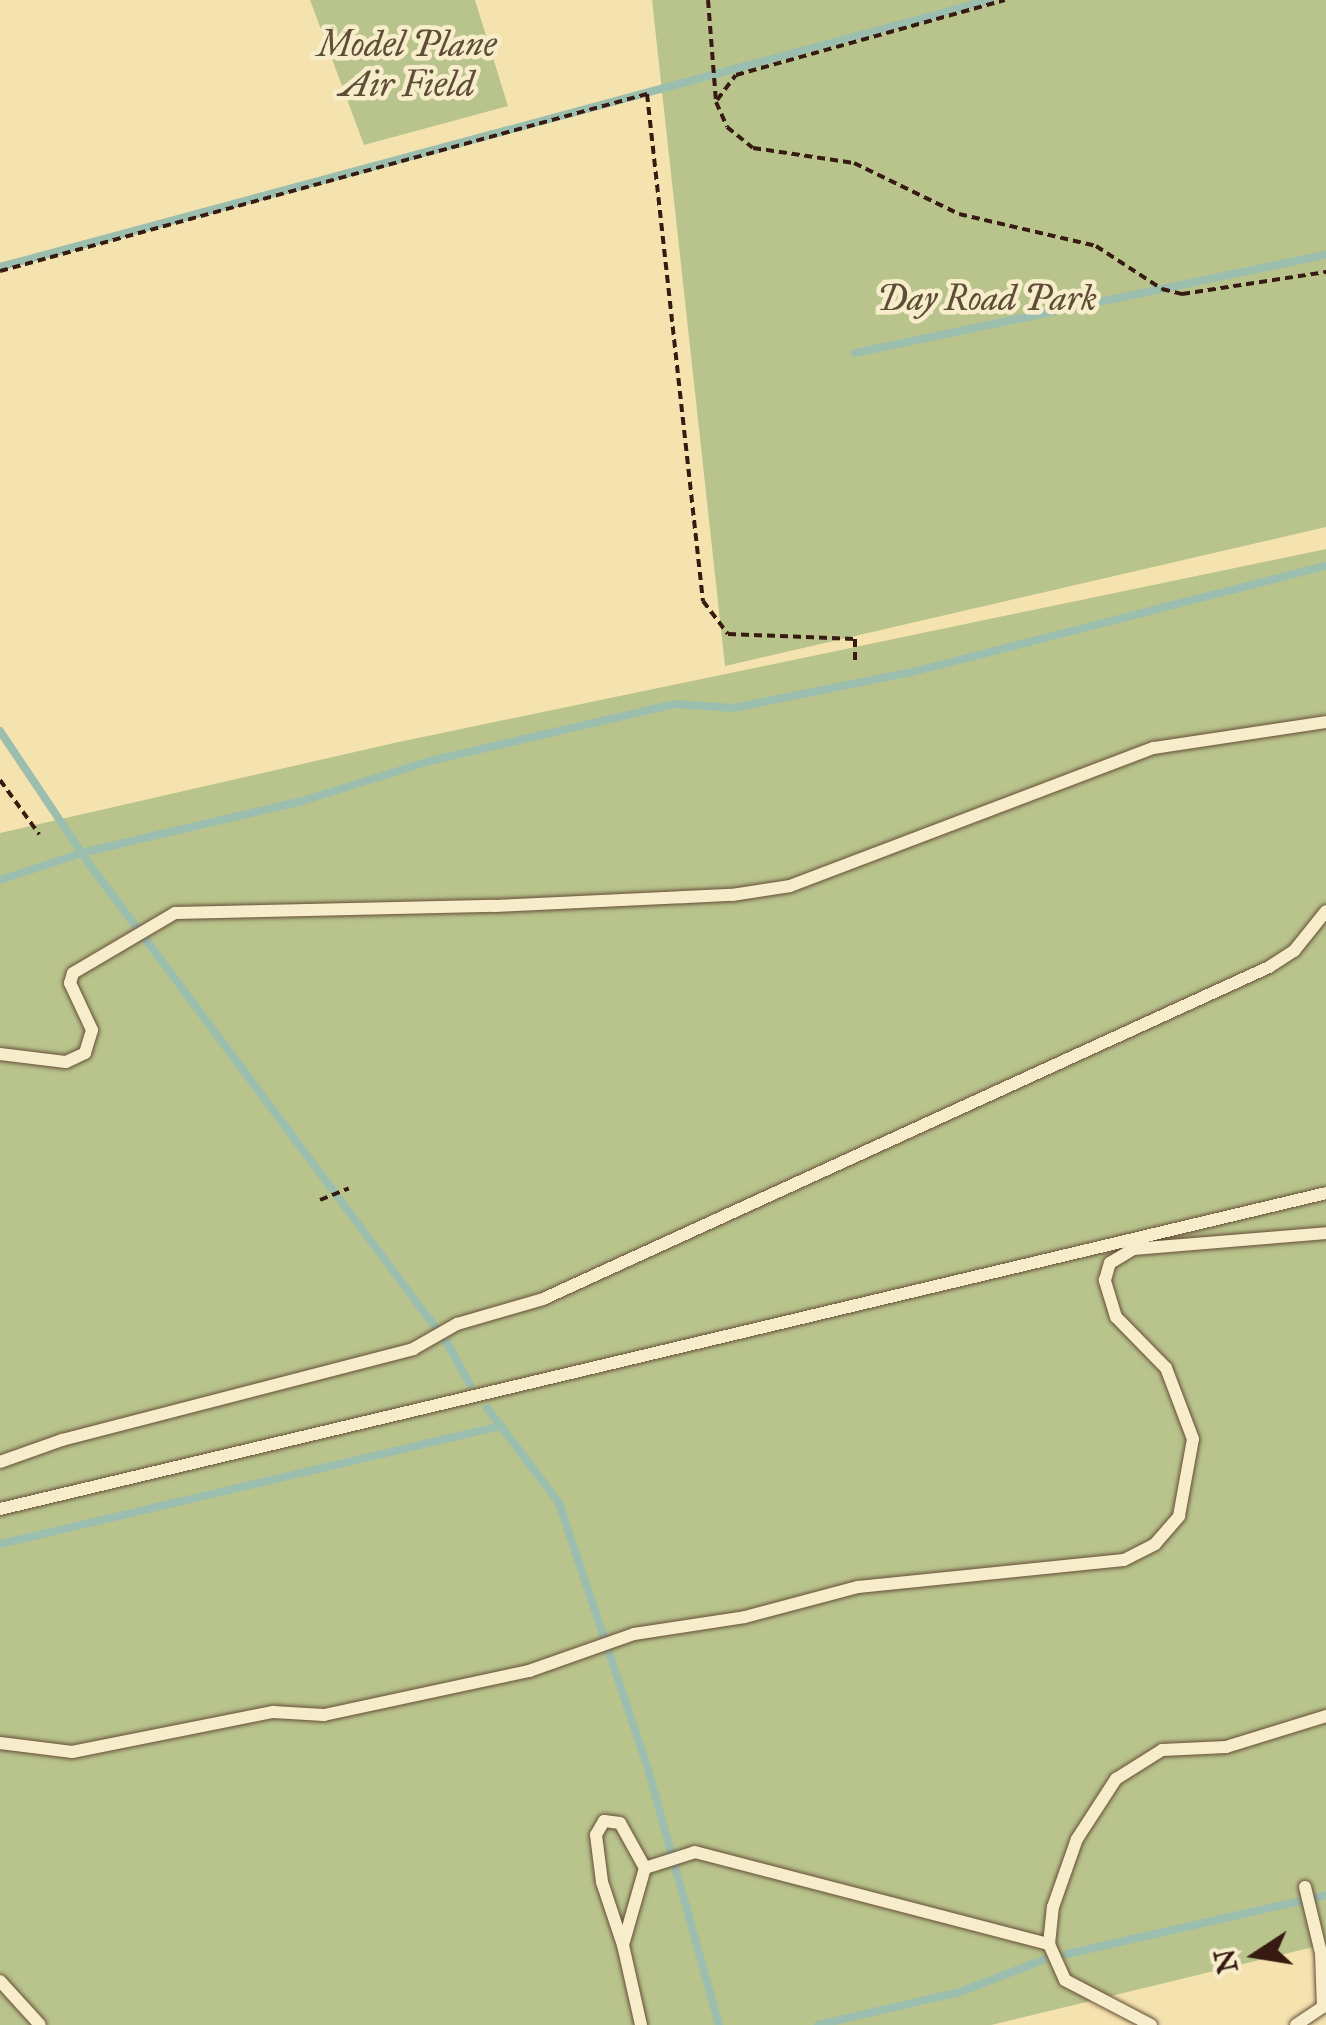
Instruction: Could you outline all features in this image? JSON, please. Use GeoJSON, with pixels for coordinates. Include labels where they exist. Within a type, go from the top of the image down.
{"type":"FeatureCollection","features":[{"type":"Feature","properties":{"kind":"lane"},"geometry":{"type":"LineString","coordinates":[[0,1054],[66,1062],[85,1053],[92,1030],[70,983],[73,974],[174,913],[732,896],[790,886],[1154,748],[1326,722]]}},
{"type":"Feature","properties":{"kind":"lane"},"geometry":{"type":"LineString","coordinates":[[0,1462],[426,1342],[454,1326],[543,1299],[1269,967],[1294,951],[1326,912]]}},
{"type":"Feature","properties":{"kind":"lane"},"geometry":{"type":"LineString","coordinates":[[0,1509],[1326,1193]]}},
{"type":"Feature","properties":{"kind":"lane"},"geometry":{"type":"LineString","coordinates":[[0,1743],[72,1752],[273,1712],[324,1715],[530,1671],[628,1636],[745,1617],[858,1586],[1124,1560],[1155,1544],[1179,1516],[1194,1439],[1166,1368],[1116,1317],[1105,1280],[1110,1262],[1133,1249],[1326,1234]]}},
{"type":"Feature","properties":{"kind":"lane"},"geometry":{"type":"LineString","coordinates":[[1151,2025],[1065,1980],[1049,1944],[1053,1907],[1077,1838],[1116,1779],[1162,1750],[1226,1747],[1326,1716]]}},
{"type":"Feature","properties":{"kind":"lane"},"geometry":{"type":"LineString","coordinates":[[641,2025],[602,1882],[596,1835],[604,1821],[620,1823],[651,1866]]}},
{"type":"Feature","properties":{"kind":"lane"},"geometry":{"type":"LineString","coordinates":[[651,1866],[688,1855],[719,1855],[1049,1944]]}},
{"type":"Feature","properties":{"kind":"lane"},"geometry":{"type":"LineString","coordinates":[[622,1945],[651,1866]]}},
{"type":"Feature","properties":{"kind":"lane"},"geometry":{"type":"LineString","coordinates":[[1296,2025],[1323,2008],[1321,1954],[1305,1887]]}},
{"type":"Feature","properties":{"kind":"lane"},"geometry":{"type":"LineString","coordinates":[[0,1981],[40,2025]]}},
{"type":"Feature","properties":{"kind":"path"},"geometry":{"type":"LineString","coordinates":[[708,0],[716,102],[727,127],[753,148],[854,163],[959,214],[1081,241],[1162,289],[1182,294],[1326,272]]}},
{"type":"Feature","properties":{"kind":"path"},"geometry":{"type":"LineString","coordinates":[[716,102],[736,75],[1005,0]]}},
{"type":"Feature","properties":{"kind":"path"},"geometry":{"type":"LineString","coordinates":[[0,271],[647,94],[704,601],[728,634],[855,639],[855,665]]}},
{"type":"Feature","properties":{"kind":"path"},"geometry":{"type":"LineString","coordinates":[[0,780],[39,834]]}},
{"type":"Feature","properties":{"kind":"path"},"geometry":{"type":"LineString","coordinates":[[320,1200],[349,1188]]}},
{"type":"Feature","properties":{"kind":"green space","name":"Model Plane Air Field"},"geometry":{"type":"Polygon","coordinates":[[[310,0],[475,0],[508,106],[364,145],[310,0]]]}},
{"type":"Feature","properties":{"kind":"green space","name":"Day Road Park"},"geometry":{"type":"Polygon","coordinates":[[[652,0],[1326,0],[1326,527],[725,666],[652,0]]]}},
{"type":"Feature","properties":{"kind":"green space"},"geometry":{"type":"Polygon","coordinates":[[[1326,549],[1326,1944],[991,2025],[0,2025],[0,833],[394,743],[1326,549]]]}},
{"type":"Feature","properties":{"kind":"waterway"},"geometry":{"type":"LineString","coordinates":[[0,267],[990,0]]}},
{"type":"Feature","properties":{"kind":"waterway"},"geometry":{"type":"LineString","coordinates":[[855,353],[1326,255]]}},
{"type":"Feature","properties":{"kind":"waterway"},"geometry":{"type":"LineString","coordinates":[[0,880],[85,852],[299,802],[430,761],[675,704],[733,708],[912,672],[1326,566]]}},
{"type":"Feature","properties":{"kind":"waterway"},"geometry":{"type":"LineString","coordinates":[[0,731],[87,861],[447,1343],[470,1384]]}},
{"type":"Feature","properties":{"kind":"waterway"},"geometry":{"type":"LineString","coordinates":[[487,1408],[559,1503],[648,1769],[719,2025]]}},
{"type":"Feature","properties":{"kind":"waterway"},"geometry":{"type":"LineString","coordinates":[[0,1544],[501,1426]]}},
{"type":"Feature","properties":{"kind":"waterway"},"geometry":{"type":"LineString","coordinates":[[1067,1954],[1326,1895]]}},
{"type":"Feature","properties":{"kind":"waterway"},"geometry":{"type":"LineString","coordinates":[[818,2025],[960,1992],[1043,1960]]}}]}
